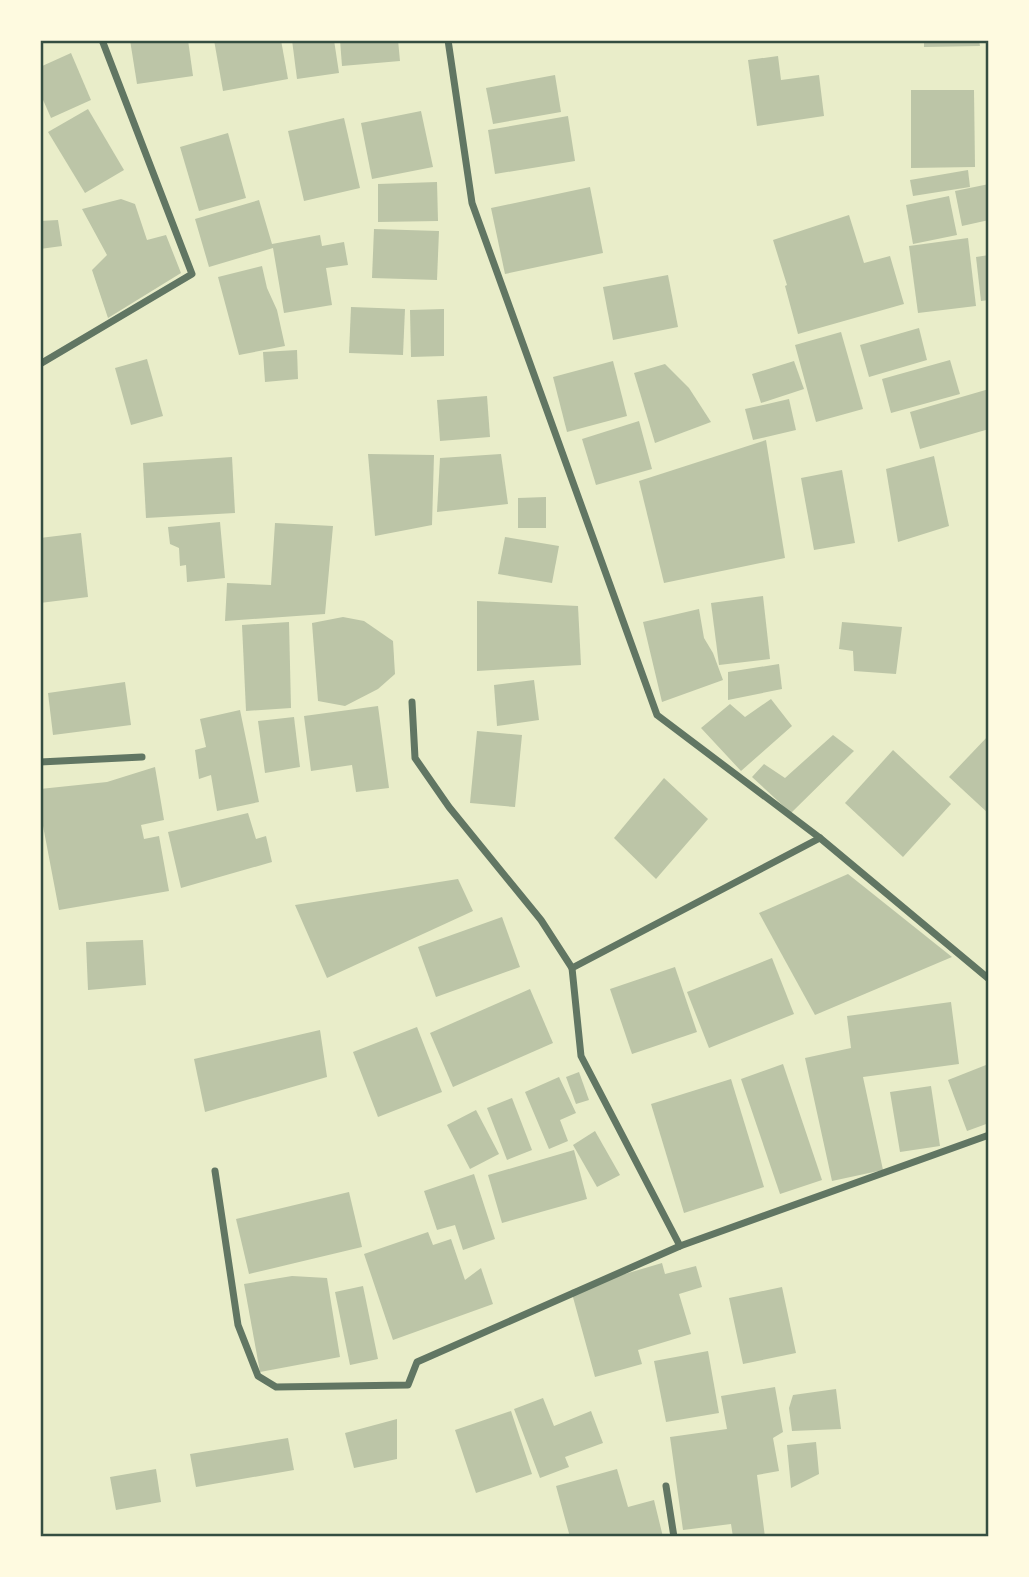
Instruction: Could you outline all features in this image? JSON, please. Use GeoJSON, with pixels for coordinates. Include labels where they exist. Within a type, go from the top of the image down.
{"type":"FeatureCollection","features":[{"type":"Feature","properties":{"kind":"street"},"geometry":{"type":"LineString","coordinates":[[40,364],[192,274],[102,40]]}},
{"type":"Feature","properties":{"kind":"street"},"geometry":{"type":"LineString","coordinates":[[449,40],[472,203],[657,715],[820,838],[989,979]]}},
{"type":"Feature","properties":{"kind":"street"},"geometry":{"type":"LineString","coordinates":[[412,702],[415,758],[449,807],[541,920],[572,968],[581,1056],[680,1246]]}},
{"type":"Feature","properties":{"kind":"street"},"geometry":{"type":"LineString","coordinates":[[40,762],[142,757]]}},
{"type":"Feature","properties":{"kind":"street"},"geometry":{"type":"LineString","coordinates":[[572,968],[820,838]]}},
{"type":"Feature","properties":{"kind":"street"},"geometry":{"type":"LineString","coordinates":[[215,1171],[238,1325],[258,1376],[276,1387],[408,1385],[417,1362],[680,1246],[989,1135]]}},
{"type":"Feature","properties":{"kind":"street"},"geometry":{"type":"LineString","coordinates":[[666,1486],[674,1537]]}},
{"type":"Feature","properties":{"kind":"building"},"geometry":{"type":"Polygon","coordinates":[[[130,40],[188,40],[193,76],[137,84],[130,40]]]}},
{"type":"Feature","properties":{"kind":"building"},"geometry":{"type":"Polygon","coordinates":[[[214,40],[281,40],[288,79],[223,91],[214,40]]]}},
{"type":"Feature","properties":{"kind":"building"},"geometry":{"type":"Polygon","coordinates":[[[292,40],[334,40],[339,73],[297,79],[292,40]]]}},
{"type":"Feature","properties":{"kind":"building"},"geometry":{"type":"Polygon","coordinates":[[[340,40],[398,40],[400,61],[342,66],[340,40]]]}},
{"type":"Feature","properties":{"kind":"building"},"geometry":{"type":"Polygon","coordinates":[[[924,40],[979,40],[980,46],[924,47],[924,40]]]}},
{"type":"Feature","properties":{"kind":"building"},"geometry":{"type":"Polygon","coordinates":[[[71,53],[91,100],[51,118],[40,93],[40,67],[71,53]]]}},
{"type":"Feature","properties":{"kind":"building"},"geometry":{"type":"Polygon","coordinates":[[[778,56],[781,80],[819,75],[824,116],[757,126],[748,60],[778,56]]]}},
{"type":"Feature","properties":{"kind":"building"},"geometry":{"type":"Polygon","coordinates":[[[555,75],[561,112],[493,124],[486,88],[555,75]]]}},
{"type":"Feature","properties":{"kind":"building"},"geometry":{"type":"Polygon","coordinates":[[[911,90],[974,90],[975,167],[911,168],[911,90]]]}},
{"type":"Feature","properties":{"kind":"building"},"geometry":{"type":"Polygon","coordinates":[[[88,109],[124,170],[85,193],[48,132],[88,109]]]}},
{"type":"Feature","properties":{"kind":"building"},"geometry":{"type":"Polygon","coordinates":[[[421,111],[433,167],[372,179],[361,123],[421,111]]]}},
{"type":"Feature","properties":{"kind":"building"},"geometry":{"type":"Polygon","coordinates":[[[568,116],[575,161],[495,174],[488,130],[568,116]]]}},
{"type":"Feature","properties":{"kind":"building"},"geometry":{"type":"Polygon","coordinates":[[[344,118],[360,188],[304,201],[288,131],[344,118]]]}},
{"type":"Feature","properties":{"kind":"building"},"geometry":{"type":"Polygon","coordinates":[[[228,133],[246,198],[199,211],[180,147],[228,133]]]}},
{"type":"Feature","properties":{"kind":"building"},"geometry":{"type":"Polygon","coordinates":[[[968,170],[970,187],[913,196],[910,180],[968,170]]]}},
{"type":"Feature","properties":{"kind":"building"},"geometry":{"type":"Polygon","coordinates":[[[437,182],[438,221],[378,222],[378,184],[437,182]]]}},
{"type":"Feature","properties":{"kind":"building"},"geometry":{"type":"Polygon","coordinates":[[[989,184],[989,220],[962,226],[955,191],[989,184]]]}},
{"type":"Feature","properties":{"kind":"building"},"geometry":{"type":"Polygon","coordinates":[[[590,187],[603,253],[505,274],[491,208],[590,187]]]}},
{"type":"Feature","properties":{"kind":"building"},"geometry":{"type":"Polygon","coordinates":[[[949,196],[957,235],[913,244],[906,205],[949,196]]]}},
{"type":"Feature","properties":{"kind":"building"},"geometry":{"type":"Polygon","coordinates":[[[121,199],[135,204],[147,240],[166,235],[181,273],[108,318],[92,270],[107,255],[82,209],[121,199]]]}},
{"type":"Feature","properties":{"kind":"building"},"geometry":{"type":"Polygon","coordinates":[[[259,200],[272,244],[320,235],[322,246],[344,242],[348,265],[326,268],[332,305],[284,313],[273,248],[209,267],[195,219],[259,200]]]}},
{"type":"Feature","properties":{"kind":"building"},"geometry":{"type":"Polygon","coordinates":[[[849,215],[864,263],[890,256],[904,304],[798,334],[773,240],[849,215]]]}},
{"type":"Feature","properties":{"kind":"building"},"geometry":{"type":"Polygon","coordinates":[[[58,220],[62,246],[40,249],[40,221],[58,220]]]}},
{"type":"Feature","properties":{"kind":"building"},"geometry":{"type":"Polygon","coordinates":[[[374,229],[439,231],[437,280],[372,278],[374,229]]]}},
{"type":"Feature","properties":{"kind":"building"},"geometry":{"type":"Polygon","coordinates":[[[968,238],[976,306],[918,313],[909,246],[968,238]]]}},
{"type":"Feature","properties":{"kind":"building"},"geometry":{"type":"Polygon","coordinates":[[[989,255],[989,300],[981,301],[976,257],[989,255]]]}},
{"type":"Feature","properties":{"kind":"building"},"geometry":{"type":"Polygon","coordinates":[[[262,266],[267,288],[277,310],[285,346],[239,355],[218,277],[262,266]]]}},
{"type":"Feature","properties":{"kind":"building"},"geometry":{"type":"Polygon","coordinates":[[[668,275],[678,327],[613,340],[603,287],[668,275]]]}},
{"type":"Feature","properties":{"kind":"building"},"geometry":{"type":"Polygon","coordinates":[[[351,307],[405,309],[403,355],[349,353],[351,307]]]}},
{"type":"Feature","properties":{"kind":"building"},"geometry":{"type":"Polygon","coordinates":[[[444,309],[444,356],[411,357],[410,310],[444,309]]]}},
{"type":"Feature","properties":{"kind":"building"},"geometry":{"type":"Polygon","coordinates":[[[919,328],[927,360],[869,377],[860,345],[919,328]]]}},
{"type":"Feature","properties":{"kind":"building"},"geometry":{"type":"Polygon","coordinates":[[[841,332],[863,409],[816,422],[795,345],[841,332]]]}},
{"type":"Feature","properties":{"kind":"building"},"geometry":{"type":"Polygon","coordinates":[[[297,350],[298,379],[265,382],[263,352],[297,350]]]}},
{"type":"Feature","properties":{"kind":"building"},"geometry":{"type":"Polygon","coordinates":[[[147,359],[163,416],[131,425],[115,368],[147,359]]]}},
{"type":"Feature","properties":{"kind":"building"},"geometry":{"type":"Polygon","coordinates":[[[950,360],[960,394],[891,413],[882,379],[950,360]]]}},
{"type":"Feature","properties":{"kind":"building"},"geometry":{"type":"Polygon","coordinates":[[[613,361],[627,416],[567,432],[553,377],[613,361]]]}},
{"type":"Feature","properties":{"kind":"building"},"geometry":{"type":"Polygon","coordinates":[[[794,361],[804,389],[761,403],[752,374],[794,361]]]}},
{"type":"Feature","properties":{"kind":"building"},"geometry":{"type":"Polygon","coordinates":[[[665,364],[689,388],[711,422],[655,443],[634,373],[665,364]]]}},
{"type":"Feature","properties":{"kind":"building"},"geometry":{"type":"Polygon","coordinates":[[[989,389],[989,429],[920,449],[910,412],[989,389]]]}},
{"type":"Feature","properties":{"kind":"building"},"geometry":{"type":"Polygon","coordinates":[[[487,396],[490,437],[440,441],[437,400],[487,396]]]}},
{"type":"Feature","properties":{"kind":"building"},"geometry":{"type":"Polygon","coordinates":[[[789,399],[796,430],[753,440],[745,409],[789,399]]]}},
{"type":"Feature","properties":{"kind":"building"},"geometry":{"type":"Polygon","coordinates":[[[639,421],[652,469],[596,485],[582,439],[639,421]]]}},
{"type":"Feature","properties":{"kind":"building"},"geometry":{"type":"Polygon","coordinates":[[[766,440],[785,558],[664,583],[639,481],[766,440]]]}},
{"type":"Feature","properties":{"kind":"building"},"geometry":{"type":"Polygon","coordinates":[[[368,454],[434,455],[432,525],[375,536],[368,454]]]}},
{"type":"Feature","properties":{"kind":"building"},"geometry":{"type":"Polygon","coordinates":[[[501,454],[508,504],[437,512],[440,458],[501,454]]]}},
{"type":"Feature","properties":{"kind":"building"},"geometry":{"type":"Polygon","coordinates":[[[934,456],[949,526],[898,542],[886,469],[934,456]]]}},
{"type":"Feature","properties":{"kind":"building"},"geometry":{"type":"Polygon","coordinates":[[[232,457],[235,513],[146,518],[143,463],[232,457]]]}},
{"type":"Feature","properties":{"kind":"building"},"geometry":{"type":"Polygon","coordinates":[[[842,470],[855,543],[814,550],[801,478],[842,470]]]}},
{"type":"Feature","properties":{"kind":"building"},"geometry":{"type":"Polygon","coordinates":[[[546,497],[546,528],[518,528],[518,498],[546,497]]]}},
{"type":"Feature","properties":{"kind":"building"},"geometry":{"type":"Polygon","coordinates":[[[220,522],[225,578],[187,582],[186,565],[180,566],[179,548],[170,544],[168,527],[220,522]]]}},
{"type":"Feature","properties":{"kind":"building"},"geometry":{"type":"Polygon","coordinates":[[[275,523],[333,526],[325,614],[225,621],[227,583],[271,585],[275,523]]]}},
{"type":"Feature","properties":{"kind":"building"},"geometry":{"type":"Polygon","coordinates":[[[81,533],[88,597],[40,603],[40,538],[81,533]]]}},
{"type":"Feature","properties":{"kind":"building"},"geometry":{"type":"Polygon","coordinates":[[[505,537],[559,546],[552,583],[498,574],[505,537]]]}},
{"type":"Feature","properties":{"kind":"building"},"geometry":{"type":"Polygon","coordinates":[[[763,596],[770,659],[719,665],[711,603],[763,596]]]}},
{"type":"Feature","properties":{"kind":"building"},"geometry":{"type":"Polygon","coordinates":[[[477,601],[578,606],[581,665],[477,671],[477,601]]]}},
{"type":"Feature","properties":{"kind":"building"},"geometry":{"type":"Polygon","coordinates":[[[699,609],[704,638],[723,680],[662,702],[643,622],[699,609]]]}},
{"type":"Feature","properties":{"kind":"building"},"geometry":{"type":"Polygon","coordinates":[[[343,617],[364,621],[393,641],[395,674],[378,689],[345,706],[318,701],[312,623],[343,617]]]}},
{"type":"Feature","properties":{"kind":"building"},"geometry":{"type":"Polygon","coordinates":[[[289,622],[291,708],[246,711],[242,625],[289,622]]]}},
{"type":"Feature","properties":{"kind":"building"},"geometry":{"type":"Polygon","coordinates":[[[842,622],[902,627],[896,674],[854,671],[853,651],[839,649],[842,622]]]}},
{"type":"Feature","properties":{"kind":"building"},"geometry":{"type":"Polygon","coordinates":[[[779,664],[782,689],[728,700],[728,672],[779,664]]]}},
{"type":"Feature","properties":{"kind":"building"},"geometry":{"type":"Polygon","coordinates":[[[534,680],[539,720],[497,726],[494,685],[534,680]]]}},
{"type":"Feature","properties":{"kind":"building"},"geometry":{"type":"Polygon","coordinates":[[[125,682],[131,725],[53,735],[48,693],[125,682]]]}},
{"type":"Feature","properties":{"kind":"building"},"geometry":{"type":"Polygon","coordinates":[[[771,699],[792,726],[741,771],[701,728],[730,704],[745,717],[771,699]]]}},
{"type":"Feature","properties":{"kind":"building"},"geometry":{"type":"Polygon","coordinates":[[[378,706],[389,788],[356,792],[352,765],[311,771],[304,716],[378,706]]]}},
{"type":"Feature","properties":{"kind":"building"},"geometry":{"type":"Polygon","coordinates":[[[240,710],[259,802],[217,811],[211,775],[199,779],[195,750],[206,747],[200,719],[240,710]]]}},
{"type":"Feature","properties":{"kind":"building"},"geometry":{"type":"Polygon","coordinates":[[[294,717],[300,767],[265,773],[258,721],[294,717]]]}},
{"type":"Feature","properties":{"kind":"building"},"geometry":{"type":"Polygon","coordinates":[[[477,731],[522,735],[515,807],[470,803],[477,731]]]}},
{"type":"Feature","properties":{"kind":"building"},"geometry":{"type":"Polygon","coordinates":[[[833,735],[854,751],[791,813],[752,777],[764,764],[785,778],[833,735]]]}},
{"type":"Feature","properties":{"kind":"building"},"geometry":{"type":"Polygon","coordinates":[[[989,735],[989,814],[949,777],[989,735]]]}},
{"type":"Feature","properties":{"kind":"building"},"geometry":{"type":"Polygon","coordinates":[[[893,750],[951,804],[903,857],[845,803],[893,750]]]}},
{"type":"Feature","properties":{"kind":"building"},"geometry":{"type":"Polygon","coordinates":[[[155,767],[164,820],[141,825],[144,839],[159,836],[169,891],[59,910],[40,810],[40,789],[107,782],[155,767]]]}},
{"type":"Feature","properties":{"kind":"building"},"geometry":{"type":"Polygon","coordinates":[[[664,778],[708,819],[656,879],[614,838],[664,778]]]}},
{"type":"Feature","properties":{"kind":"building"},"geometry":{"type":"Polygon","coordinates":[[[248,813],[256,839],[266,836],[272,862],[181,888],[168,832],[248,813]]]}},
{"type":"Feature","properties":{"kind":"building"},"geometry":{"type":"Polygon","coordinates":[[[848,874],[952,957],[815,1015],[759,913],[848,874]]]}},
{"type":"Feature","properties":{"kind":"building"},"geometry":{"type":"Polygon","coordinates":[[[458,879],[473,911],[327,978],[295,905],[458,879]]]}},
{"type":"Feature","properties":{"kind":"building"},"geometry":{"type":"Polygon","coordinates":[[[502,917],[520,967],[436,997],[418,947],[502,917]]]}},
{"type":"Feature","properties":{"kind":"building"},"geometry":{"type":"Polygon","coordinates":[[[143,940],[146,985],[88,990],[86,942],[143,940]]]}},
{"type":"Feature","properties":{"kind":"building"},"geometry":{"type":"Polygon","coordinates":[[[772,958],[794,1014],[709,1048],[687,992],[772,958]]]}},
{"type":"Feature","properties":{"kind":"building"},"geometry":{"type":"Polygon","coordinates":[[[675,967],[697,1032],[632,1054],[610,989],[675,967]]]}},
{"type":"Feature","properties":{"kind":"building"},"geometry":{"type":"Polygon","coordinates":[[[530,989],[553,1043],[453,1087],[430,1033],[530,989]]]}},
{"type":"Feature","properties":{"kind":"building"},"geometry":{"type":"Polygon","coordinates":[[[951,1002],[959,1064],[863,1077],[883,1170],[832,1181],[805,1058],[851,1048],[847,1016],[951,1002]]]}},
{"type":"Feature","properties":{"kind":"building"},"geometry":{"type":"Polygon","coordinates":[[[417,1027],[442,1092],[378,1117],[353,1052],[417,1027]]]}},
{"type":"Feature","properties":{"kind":"building"},"geometry":{"type":"Polygon","coordinates":[[[320,1030],[327,1077],[205,1112],[194,1059],[320,1030]]]}},
{"type":"Feature","properties":{"kind":"building"},"geometry":{"type":"Polygon","coordinates":[[[783,1064],[822,1180],[780,1194],[741,1079],[783,1064]]]}},
{"type":"Feature","properties":{"kind":"building"},"geometry":{"type":"Polygon","coordinates":[[[986,1065],[989,1073],[989,1123],[967,1131],[948,1080],[986,1065]]]}},
{"type":"Feature","properties":{"kind":"building"},"geometry":{"type":"Polygon","coordinates":[[[579,1072],[589,1100],[576,1104],[566,1077],[579,1072]]]}},
{"type":"Feature","properties":{"kind":"building"},"geometry":{"type":"Polygon","coordinates":[[[559,1077],[576,1113],[560,1120],[568,1141],[549,1149],[525,1092],[559,1077]]]}},
{"type":"Feature","properties":{"kind":"building"},"geometry":{"type":"Polygon","coordinates":[[[731,1079],[764,1187],[684,1213],[651,1104],[731,1079]]]}},
{"type":"Feature","properties":{"kind":"building"},"geometry":{"type":"Polygon","coordinates":[[[931,1086],[940,1146],[900,1152],[890,1092],[931,1086]]]}},
{"type":"Feature","properties":{"kind":"building"},"geometry":{"type":"Polygon","coordinates":[[[512,1098],[532,1150],[507,1160],[487,1108],[512,1098]]]}},
{"type":"Feature","properties":{"kind":"building"},"geometry":{"type":"Polygon","coordinates":[[[476,1110],[499,1154],[470,1169],[447,1125],[476,1110]]]}},
{"type":"Feature","properties":{"kind":"building"},"geometry":{"type":"Polygon","coordinates":[[[595,1131],[620,1175],[597,1187],[573,1145],[595,1131]]]}},
{"type":"Feature","properties":{"kind":"building"},"geometry":{"type":"Polygon","coordinates":[[[574,1150],[587,1199],[502,1223],[488,1175],[574,1150]]]}},
{"type":"Feature","properties":{"kind":"building"},"geometry":{"type":"Polygon","coordinates":[[[474,1174],[495,1239],[463,1250],[455,1225],[437,1230],[424,1191],[474,1174]]]}},
{"type":"Feature","properties":{"kind":"building"},"geometry":{"type":"Polygon","coordinates":[[[349,1192],[362,1247],[249,1274],[236,1219],[349,1192]]]}},
{"type":"Feature","properties":{"kind":"building"},"geometry":{"type":"Polygon","coordinates":[[[428,1232],[433,1245],[451,1239],[465,1280],[481,1268],[493,1304],[393,1340],[364,1254],[428,1232]]]}},
{"type":"Feature","properties":{"kind":"building"},"geometry":{"type":"Polygon","coordinates":[[[662,1263],[665,1274],[696,1266],[702,1287],[679,1294],[691,1334],[638,1350],[642,1364],[595,1377],[571,1290],[662,1263]]]}},
{"type":"Feature","properties":{"kind":"building"},"geometry":{"type":"Polygon","coordinates":[[[292,1276],[327,1278],[340,1357],[260,1372],[244,1284],[292,1276]]]}},
{"type":"Feature","properties":{"kind":"building"},"geometry":{"type":"Polygon","coordinates":[[[363,1286],[378,1359],[350,1365],[335,1292],[363,1286]]]}},
{"type":"Feature","properties":{"kind":"building"},"geometry":{"type":"Polygon","coordinates":[[[782,1287],[796,1353],[743,1364],[729,1298],[782,1287]]]}},
{"type":"Feature","properties":{"kind":"building"},"geometry":{"type":"Polygon","coordinates":[[[708,1351],[719,1413],[666,1422],[654,1361],[708,1351]]]}},
{"type":"Feature","properties":{"kind":"building"},"geometry":{"type":"Polygon","coordinates":[[[775,1387],[783,1432],[773,1438],[779,1471],[757,1475],[765,1537],[733,1537],[731,1524],[683,1530],[670,1437],[727,1429],[721,1396],[775,1387]]]}},
{"type":"Feature","properties":{"kind":"building"},"geometry":{"type":"Polygon","coordinates":[[[836,1389],[841,1429],[792,1431],[789,1408],[793,1395],[836,1389]]]}},
{"type":"Feature","properties":{"kind":"building"},"geometry":{"type":"Polygon","coordinates":[[[543,1398],[554,1426],[591,1411],[603,1443],[565,1457],[569,1467],[540,1478],[514,1409],[543,1398]]]}},
{"type":"Feature","properties":{"kind":"building"},"geometry":{"type":"Polygon","coordinates":[[[511,1411],[532,1474],[476,1493],[455,1430],[511,1411]]]}},
{"type":"Feature","properties":{"kind":"building"},"geometry":{"type":"Polygon","coordinates":[[[397,1419],[397,1459],[354,1468],[345,1433],[397,1419]]]}},
{"type":"Feature","properties":{"kind":"building"},"geometry":{"type":"Polygon","coordinates":[[[288,1438],[294,1470],[196,1487],[190,1454],[288,1438]]]}},
{"type":"Feature","properties":{"kind":"building"},"geometry":{"type":"Polygon","coordinates":[[[816,1442],[819,1474],[791,1488],[787,1445],[816,1442]]]}},
{"type":"Feature","properties":{"kind":"building"},"geometry":{"type":"Polygon","coordinates":[[[156,1469],[161,1502],[116,1510],[110,1477],[156,1469]]]}},
{"type":"Feature","properties":{"kind":"building"},"geometry":{"type":"Polygon","coordinates":[[[617,1469],[628,1507],[654,1500],[663,1537],[570,1537],[556,1486],[617,1469]]]}}]}
